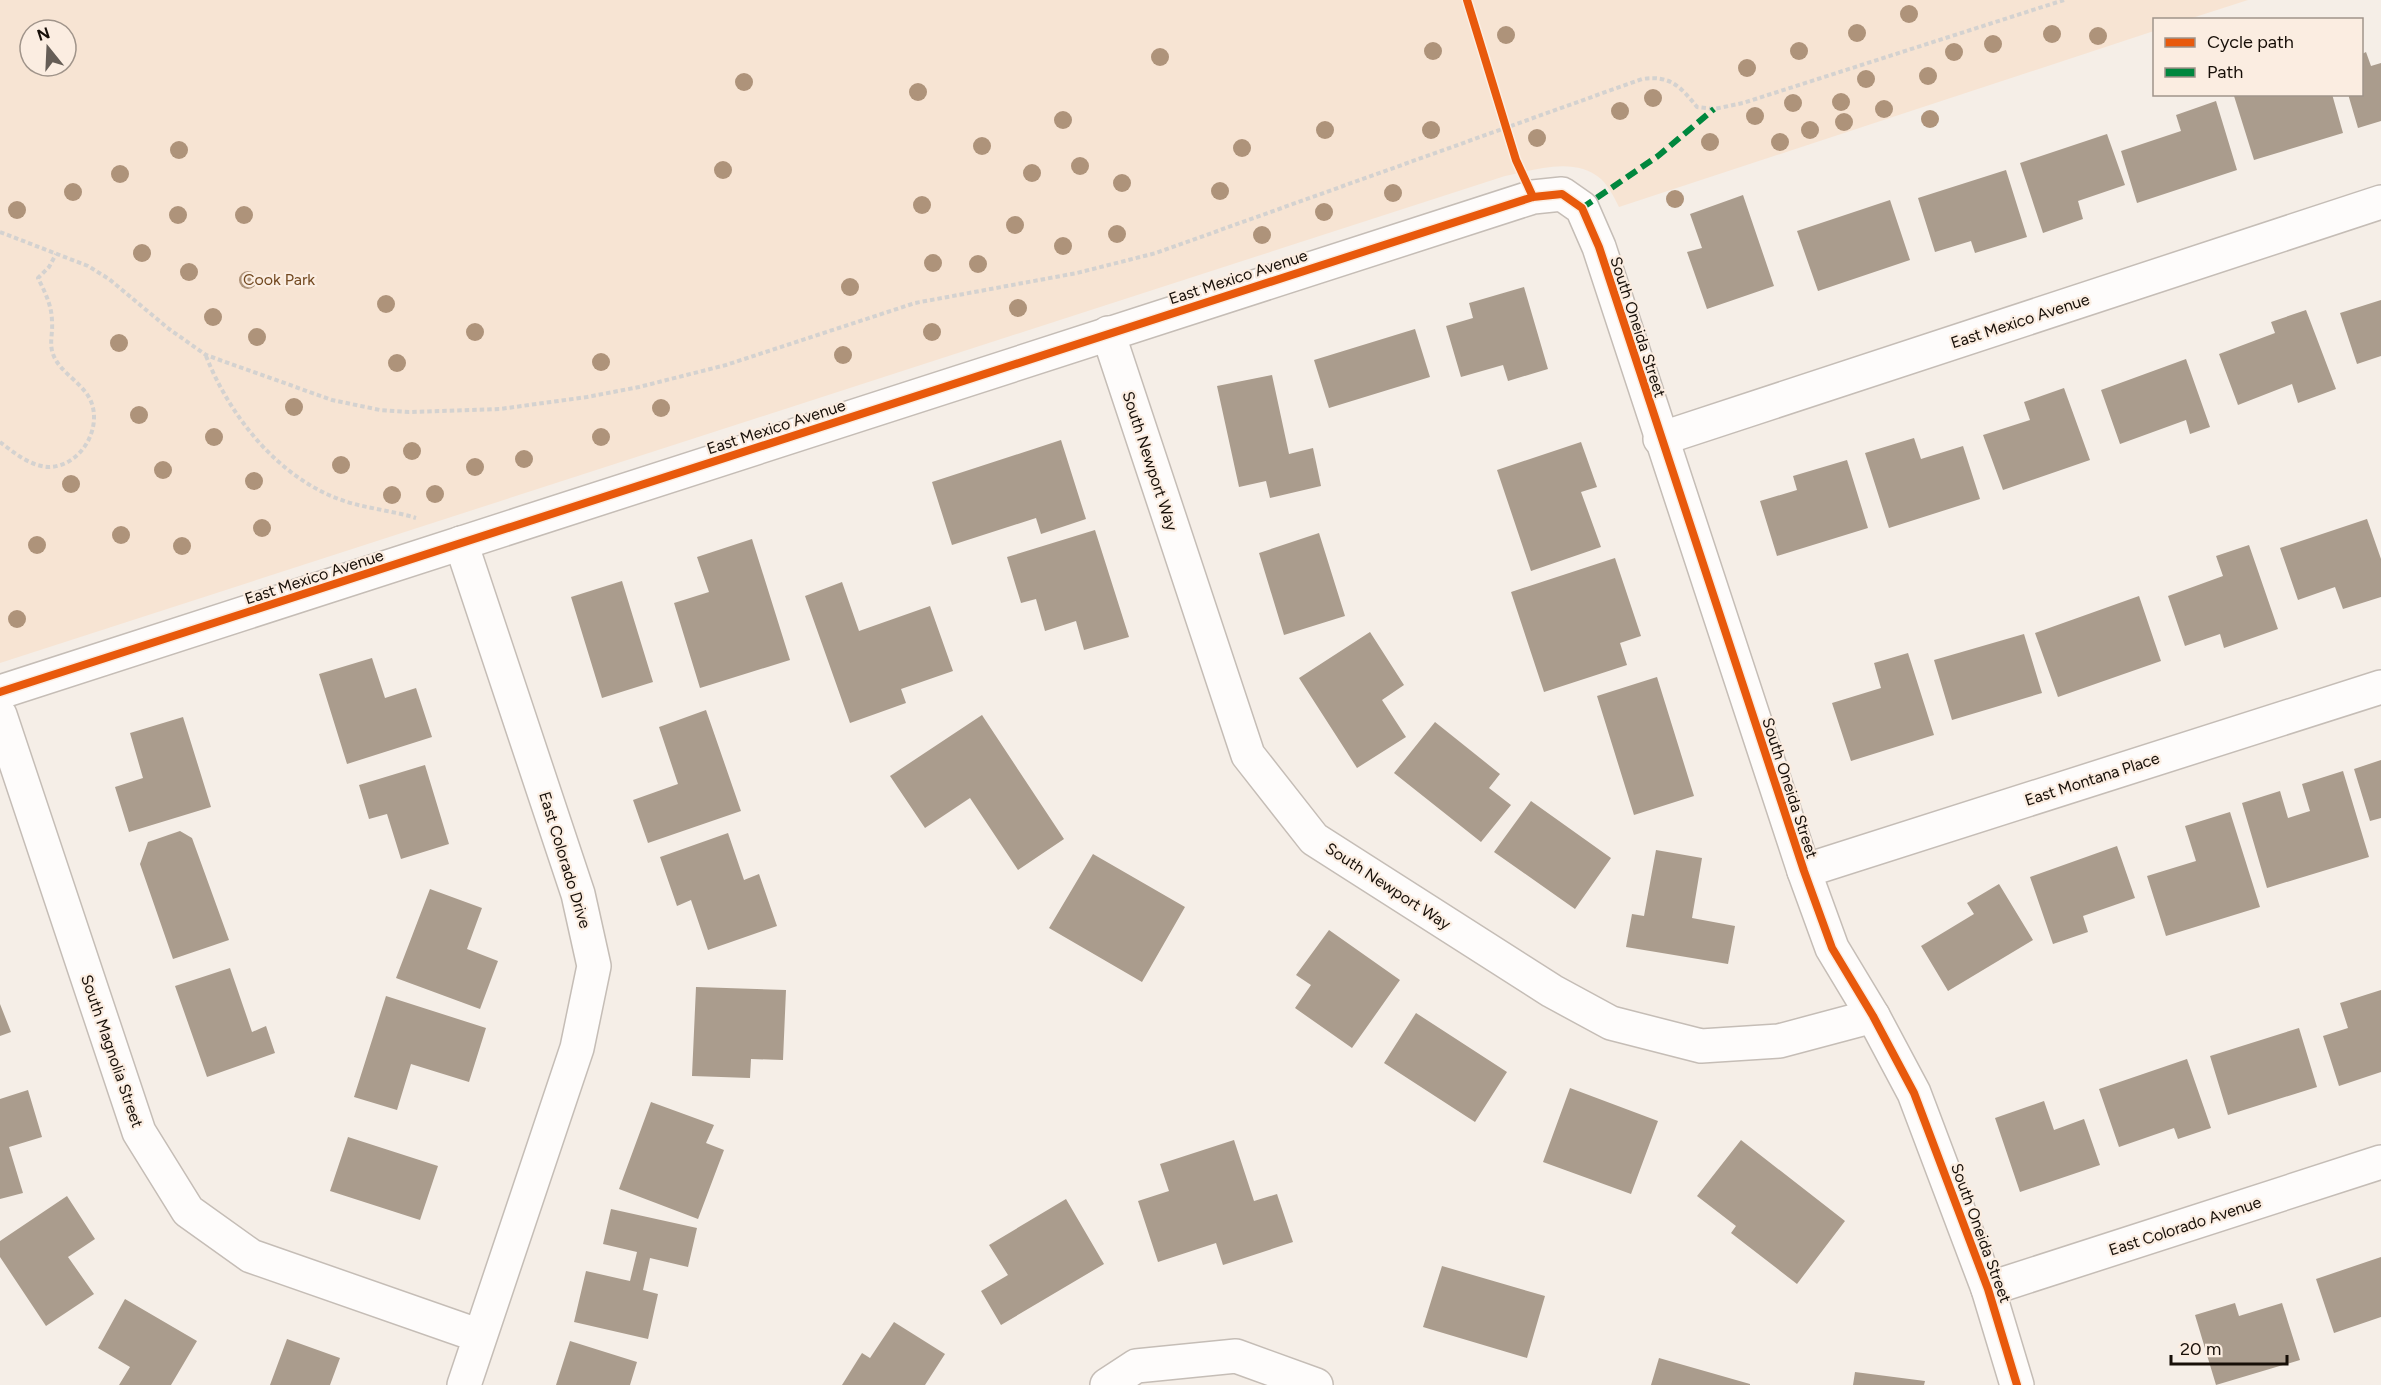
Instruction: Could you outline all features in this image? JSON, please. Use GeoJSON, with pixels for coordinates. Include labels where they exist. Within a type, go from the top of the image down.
{"type":"FeatureCollection","features":[{"type":"Feature","properties":{"kind":"street","name":"East Mexico Avenue"},"geometry":{"type":"LineString","coordinates":[[0,692],[1533,196],[1562,194]]}},
{"type":"Feature","properties":{"kind":"street","name":"South Oneida Street"},"geometry":{"type":"LineString","coordinates":[[1562,194],[1582,208],[1591,228],[1803,871],[1832,948],[1873,1016],[1914,1093],[1988,1289],[2017,1385]]}},
{"type":"Feature","properties":{"kind":"street","name":"East Mexico Avenue"},"geometry":{"type":"LineString","coordinates":[[1660,439],[2381,202]]}},
{"type":"Feature","properties":{"kind":"street","name":"South Newport Way"},"geometry":{"type":"LineString","coordinates":[[1108,333],[1248,755],[1314,839],[1552,991],[1611,1023],[1701,1046],[1779,1041],[1873,1016]]}},
{"type":"Feature","properties":{"kind":"street","name":"East Colorado Drive"},"geometry":{"type":"LineString","coordinates":[[461,543],[578,894],[594,966],[577,1048],[464,1385]]}},
{"type":"Feature","properties":{"kind":"street","name":"East Montana Place"},"geometry":{"type":"LineString","coordinates":[[1803,871],[2381,687]]}},
{"type":"Feature","properties":{"kind":"street","name":"South Magnolia Street"},"geometry":{"type":"LineString","coordinates":[[0,715],[139,1132],[188,1211],[251,1256],[480,1336]]}},
{"type":"Feature","properties":{"kind":"street","name":"East Colorado Avenue"},"geometry":{"type":"LineString","coordinates":[[1988,1289],[2381,1162]]}},
{"type":"Feature","properties":{"kind":"street"},"geometry":{"type":"LineString","coordinates":[[1107,1385],[1136,1366],[1236,1356],[1316,1385]]}},
{"type":"Feature","properties":{"kind":"path"},"geometry":{"type":"LineString","coordinates":[[0,232],[88,266],[110,279],[169,329],[206,355],[332,400],[380,410],[409,412],[500,409],[597,395],[716,368],[915,303],[1077,273],[1156,253],[1642,80],[1659,77],[1674,83],[1686,92],[1697,107],[1714,109],[1743,103],[2064,0]]}},
{"type":"Feature","properties":{"kind":"path"},"geometry":{"type":"LineString","coordinates":[[0,442],[24,459],[48,467],[73,459],[90,438],[93,428],[94,413],[91,401],[52,351],[52,319],[49,302],[38,278],[49,267],[56,254]]}},
{"type":"Feature","properties":{"kind":"path"},"geometry":{"type":"LineString","coordinates":[[206,355],[214,376],[238,417],[257,440],[298,476],[336,498],[428,521],[461,543]]}},
{"type":"Feature","properties":{"kind":"green space","name":"Cook Park"},"geometry":{"type":"Polygon","coordinates":[[[0,0],[2248,0],[2192,18],[2153,18],[2153,31],[1619,207],[1601,179],[1591,172],[1567,166],[1541,168],[1505,176],[0,663],[0,0]]]}},
{"type":"Feature","properties":{"kind":"building"},"geometry":{"type":"Polygon","coordinates":[[[2366,52],[2371,66],[2381,63],[2381,121],[2358,128],[2349,96],[2363,96],[2363,54],[2366,52]]]}},
{"type":"Feature","properties":{"kind":"building"},"geometry":{"type":"Polygon","coordinates":[[[2234,96],[2333,96],[2343,133],[2254,160],[2234,96]]]}},
{"type":"Feature","properties":{"kind":"building"},"geometry":{"type":"Polygon","coordinates":[[[2216,101],[2237,170],[2137,203],[2121,151],[2181,131],[2176,115],[2216,101]]]}},
{"type":"Feature","properties":{"kind":"building"},"geometry":{"type":"Polygon","coordinates":[[[2107,134],[2125,185],[2078,201],[2083,219],[2043,233],[2020,163],[2107,134]]]}},
{"type":"Feature","properties":{"kind":"building"},"geometry":{"type":"Polygon","coordinates":[[[2006,170],[2027,237],[1975,253],[1971,241],[1935,252],[1918,198],[2006,170]]]}},
{"type":"Feature","properties":{"kind":"building"},"geometry":{"type":"Polygon","coordinates":[[[1743,195],[1774,286],[1707,309],[1687,252],[1702,248],[1690,214],[1743,195]]]}},
{"type":"Feature","properties":{"kind":"building"},"geometry":{"type":"Polygon","coordinates":[[[1890,200],[1910,260],[1818,291],[1797,231],[1890,200]]]}},
{"type":"Feature","properties":{"kind":"building"},"geometry":{"type":"Polygon","coordinates":[[[1524,287],[1548,369],[1508,381],[1503,365],[1461,377],[1446,326],[1473,318],[1469,303],[1524,287]]]}},
{"type":"Feature","properties":{"kind":"building"},"geometry":{"type":"Polygon","coordinates":[[[2381,300],[2381,356],[2357,364],[2340,313],[2381,300]]]}},
{"type":"Feature","properties":{"kind":"building"},"geometry":{"type":"Polygon","coordinates":[[[2306,310],[2336,389],[2298,403],[2292,384],[2238,405],[2219,354],[2275,333],[2271,322],[2306,310]]]}},
{"type":"Feature","properties":{"kind":"building"},"geometry":{"type":"Polygon","coordinates":[[[1415,329],[1430,377],[1329,408],[1314,360],[1415,329]]]}},
{"type":"Feature","properties":{"kind":"building"},"geometry":{"type":"Polygon","coordinates":[[[2186,359],[2210,427],[2190,434],[2186,420],[2120,444],[2101,390],[2186,359]]]}},
{"type":"Feature","properties":{"kind":"building"},"geometry":{"type":"Polygon","coordinates":[[[1272,375],[1289,454],[1313,448],[1321,486],[1270,498],[1266,481],[1239,487],[1217,386],[1272,375]]]}},
{"type":"Feature","properties":{"kind":"building"},"geometry":{"type":"Polygon","coordinates":[[[2064,388],[2090,460],[2003,490],[1983,435],[2030,420],[2024,402],[2064,388]]]}},
{"type":"Feature","properties":{"kind":"building"},"geometry":{"type":"Polygon","coordinates":[[[1914,438],[1921,459],[1963,446],[1980,499],[1889,528],[1865,453],[1914,438]]]}},
{"type":"Feature","properties":{"kind":"building"},"geometry":{"type":"Polygon","coordinates":[[[1061,440],[1086,519],[1041,534],[1036,518],[952,545],[932,482],[1061,440]]]}},
{"type":"Feature","properties":{"kind":"building"},"geometry":{"type":"Polygon","coordinates":[[[1581,442],[1597,487],[1581,492],[1601,547],[1531,571],[1497,470],[1581,442]]]}},
{"type":"Feature","properties":{"kind":"building"},"geometry":{"type":"Polygon","coordinates":[[[1847,460],[1868,528],[1777,556],[1760,501],[1797,490],[1793,476],[1847,460]]]}},
{"type":"Feature","properties":{"kind":"building"},"geometry":{"type":"Polygon","coordinates":[[[2367,519],[2381,559],[2381,597],[2343,609],[2335,587],[2298,600],[2280,548],[2367,519]]]}},
{"type":"Feature","properties":{"kind":"building"},"geometry":{"type":"Polygon","coordinates":[[[1095,530],[1129,637],[1084,650],[1076,621],[1045,631],[1036,599],[1021,603],[1007,557],[1095,530]]]}},
{"type":"Feature","properties":{"kind":"building"},"geometry":{"type":"Polygon","coordinates":[[[1319,533],[1345,616],[1284,635],[1259,553],[1319,533]]]}},
{"type":"Feature","properties":{"kind":"building"},"geometry":{"type":"Polygon","coordinates":[[[752,539],[790,660],[700,688],[674,603],[709,592],[697,557],[752,539]]]}},
{"type":"Feature","properties":{"kind":"building"},"geometry":{"type":"Polygon","coordinates":[[[2249,545],[2278,629],[2224,648],[2220,634],[2185,646],[2168,596],[2223,576],[2216,556],[2249,545]]]}},
{"type":"Feature","properties":{"kind":"building"},"geometry":{"type":"Polygon","coordinates":[[[1615,558],[1641,636],[1620,643],[1627,665],[1544,692],[1511,592],[1615,558]]]}},
{"type":"Feature","properties":{"kind":"building"},"geometry":{"type":"Polygon","coordinates":[[[622,581],[653,682],[602,698],[571,597],[622,581]]]}},
{"type":"Feature","properties":{"kind":"building"},"geometry":{"type":"Polygon","coordinates":[[[842,582],[859,631],[930,606],[953,671],[901,689],[906,703],[850,723],[805,596],[842,582]]]}},
{"type":"Feature","properties":{"kind":"building"},"geometry":{"type":"Polygon","coordinates":[[[2139,596],[2161,661],[2058,697],[2035,633],[2139,596]]]}},
{"type":"Feature","properties":{"kind":"building"},"geometry":{"type":"Polygon","coordinates":[[[1370,632],[1404,685],[1382,700],[1406,737],[1357,768],[1299,678],[1370,632]]]}},
{"type":"Feature","properties":{"kind":"building"},"geometry":{"type":"Polygon","coordinates":[[[2024,634],[2042,693],[1952,720],[1934,660],[2024,634]]]}},
{"type":"Feature","properties":{"kind":"building"},"geometry":{"type":"Polygon","coordinates":[[[1908,653],[1934,735],[1851,761],[1832,703],[1881,688],[1874,663],[1908,653]]]}},
{"type":"Feature","properties":{"kind":"building"},"geometry":{"type":"Polygon","coordinates":[[[372,658],[385,698],[416,688],[432,737],[347,764],[319,674],[372,658]]]}},
{"type":"Feature","properties":{"kind":"building"},"geometry":{"type":"Polygon","coordinates":[[[1657,677],[1694,796],[1634,815],[1597,696],[1657,677]]]}},
{"type":"Feature","properties":{"kind":"building"},"geometry":{"type":"Polygon","coordinates":[[[706,710],[741,811],[648,843],[633,800],[678,784],[659,727],[706,710]]]}},
{"type":"Feature","properties":{"kind":"building"},"geometry":{"type":"Polygon","coordinates":[[[982,715],[1064,839],[1018,870],[970,798],[925,828],[890,776],[982,715]]]}},
{"type":"Feature","properties":{"kind":"building"},"geometry":{"type":"Polygon","coordinates":[[[183,717],[211,807],[129,832],[115,787],[143,778],[130,733],[183,717]]]}},
{"type":"Feature","properties":{"kind":"building"},"geometry":{"type":"Polygon","coordinates":[[[1435,722],[1500,774],[1489,788],[1511,805],[1481,842],[1394,773],[1435,722]]]}},
{"type":"Feature","properties":{"kind":"building"},"geometry":{"type":"Polygon","coordinates":[[[2381,760],[2381,818],[2370,821],[2354,769],[2381,760]]]}},
{"type":"Feature","properties":{"kind":"building"},"geometry":{"type":"Polygon","coordinates":[[[425,765],[449,844],[401,859],[387,814],[369,819],[359,785],[425,765]]]}},
{"type":"Feature","properties":{"kind":"building"},"geometry":{"type":"Polygon","coordinates":[[[2343,771],[2369,857],[2267,888],[2242,803],[2280,791],[2288,818],[2310,811],[2302,784],[2343,771]]]}},
{"type":"Feature","properties":{"kind":"building"},"geometry":{"type":"Polygon","coordinates":[[[1531,801],[1611,858],[1575,909],[1494,852],[1531,801]]]}},
{"type":"Feature","properties":{"kind":"building"},"geometry":{"type":"Polygon","coordinates":[[[2230,812],[2260,907],[2166,936],[2147,876],[2196,861],[2185,826],[2230,812]]]}},
{"type":"Feature","properties":{"kind":"building"},"geometry":{"type":"Polygon","coordinates":[[[180,831],[192,838],[229,940],[173,959],[140,864],[148,842],[180,831]]]}},
{"type":"Feature","properties":{"kind":"building"},"geometry":{"type":"Polygon","coordinates":[[[728,833],[744,880],[759,874],[777,926],[708,950],[691,900],[677,906],[660,857],[728,833]]]}},
{"type":"Feature","properties":{"kind":"building"},"geometry":{"type":"Polygon","coordinates":[[[2117,846],[2135,898],[2083,916],[2088,932],[2053,944],[2030,877],[2117,846]]]}},
{"type":"Feature","properties":{"kind":"building"},"geometry":{"type":"Polygon","coordinates":[[[1656,850],[1702,858],[1692,918],[1735,926],[1728,964],[1626,947],[1632,914],[1644,916],[1656,850]]]}},
{"type":"Feature","properties":{"kind":"building"},"geometry":{"type":"Polygon","coordinates":[[[1093,854],[1185,907],[1142,982],[1049,928],[1093,854]]]}},
{"type":"Feature","properties":{"kind":"building"},"geometry":{"type":"Polygon","coordinates":[[[1999,884],[2033,940],[1948,991],[1921,946],[1974,914],[1967,903],[1999,884]]]}},
{"type":"Feature","properties":{"kind":"building"},"geometry":{"type":"Polygon","coordinates":[[[430,889],[482,908],[467,949],[498,961],[480,1009],[396,978],[430,889]]]}},
{"type":"Feature","properties":{"kind":"building"},"geometry":{"type":"Polygon","coordinates":[[[1329,930],[1400,980],[1352,1048],[1295,1008],[1311,985],[1296,975],[1329,930]]]}},
{"type":"Feature","properties":{"kind":"building"},"geometry":{"type":"Polygon","coordinates":[[[230,968],[252,1032],[266,1026],[275,1053],[207,1077],[175,986],[230,968]]]}},
{"type":"Feature","properties":{"kind":"building"},"geometry":{"type":"Polygon","coordinates":[[[696,987],[786,990],[783,1060],[751,1059],[750,1078],[692,1076],[696,987]]]}},
{"type":"Feature","properties":{"kind":"building"},"geometry":{"type":"Polygon","coordinates":[[[2381,990],[2381,1072],[2339,1086],[2323,1036],[2348,1028],[2340,1003],[2381,990]]]}},
{"type":"Feature","properties":{"kind":"building"},"geometry":{"type":"Polygon","coordinates":[[[386,996],[486,1028],[469,1082],[411,1064],[397,1110],[354,1097],[386,996]]]}},
{"type":"Feature","properties":{"kind":"building"},"geometry":{"type":"Polygon","coordinates":[[[0,1004],[11,1032],[0,1036],[0,1004]]]}},
{"type":"Feature","properties":{"kind":"building"},"geometry":{"type":"Polygon","coordinates":[[[1416,1013],[1507,1072],[1475,1122],[1384,1063],[1416,1013]]]}},
{"type":"Feature","properties":{"kind":"building"},"geometry":{"type":"Polygon","coordinates":[[[2299,1028],[2317,1087],[2228,1115],[2210,1056],[2299,1028]]]}},
{"type":"Feature","properties":{"kind":"building"},"geometry":{"type":"Polygon","coordinates":[[[2187,1059],[2211,1128],[2178,1139],[2174,1128],[2119,1147],[2099,1089],[2187,1059]]]}},
{"type":"Feature","properties":{"kind":"building"},"geometry":{"type":"Polygon","coordinates":[[[1570,1088],[1658,1121],[1631,1194],[1543,1162],[1570,1088]]]}},
{"type":"Feature","properties":{"kind":"building"},"geometry":{"type":"Polygon","coordinates":[[[28,1090],[42,1137],[9,1147],[23,1193],[0,1199],[0,1099],[28,1090]]]}},
{"type":"Feature","properties":{"kind":"building"},"geometry":{"type":"Polygon","coordinates":[[[2044,1101],[2054,1130],[2084,1119],[2100,1165],[2020,1192],[1995,1118],[2044,1101]]]}},
{"type":"Feature","properties":{"kind":"building"},"geometry":{"type":"Polygon","coordinates":[[[651,1102],[714,1125],[706,1143],[724,1150],[698,1219],[619,1189],[651,1102]]]}},
{"type":"Feature","properties":{"kind":"building"},"geometry":{"type":"Polygon","coordinates":[[[348,1137],[438,1166],[420,1220],[330,1191],[348,1137]]]}},
{"type":"Feature","properties":{"kind":"building"},"geometry":{"type":"Polygon","coordinates":[[[1234,1140],[1254,1201],[1277,1194],[1293,1242],[1223,1265],[1216,1243],[1158,1262],[1138,1201],[1169,1191],[1160,1164],[1234,1140]]]}},
{"type":"Feature","properties":{"kind":"building"},"geometry":{"type":"Polygon","coordinates":[[[1741,1140],[1845,1221],[1797,1284],[1731,1233],[1736,1226],[1697,1196],[1741,1140]]]}},
{"type":"Feature","properties":{"kind":"building"},"geometry":{"type":"Polygon","coordinates":[[[67,1196],[95,1239],[68,1257],[94,1294],[46,1326],[0,1257],[0,1241],[67,1196]]]}},
{"type":"Feature","properties":{"kind":"building"},"geometry":{"type":"Polygon","coordinates":[[[1066,1199],[1104,1264],[1001,1325],[981,1291],[1008,1275],[989,1245],[1066,1199]]]}},
{"type":"Feature","properties":{"kind":"building"},"geometry":{"type":"Polygon","coordinates":[[[611,1209],[697,1228],[688,1267],[650,1258],[643,1290],[658,1294],[648,1339],[574,1322],[586,1271],[630,1281],[637,1252],[603,1244],[611,1209]]]}},
{"type":"Feature","properties":{"kind":"building"},"geometry":{"type":"Polygon","coordinates":[[[2381,1257],[2381,1317],[2334,1333],[2316,1279],[2381,1257]]]}},
{"type":"Feature","properties":{"kind":"building"},"geometry":{"type":"Polygon","coordinates":[[[1442,1266],[1545,1296],[1527,1358],[1423,1327],[1442,1266]]]}},
{"type":"Feature","properties":{"kind":"building"},"geometry":{"type":"Polygon","coordinates":[[[125,1299],[197,1341],[171,1385],[119,1385],[130,1367],[98,1348],[125,1299]]]}},
{"type":"Feature","properties":{"kind":"building"},"geometry":{"type":"Polygon","coordinates":[[[2235,1303],[2239,1316],[2282,1303],[2300,1360],[2216,1385],[2195,1315],[2235,1303]]]}},
{"type":"Feature","properties":{"kind":"building"},"geometry":{"type":"Polygon","coordinates":[[[894,1322],[945,1354],[925,1385],[842,1385],[862,1353],[870,1358],[894,1322]]]}},
{"type":"Feature","properties":{"kind":"building"},"geometry":{"type":"Polygon","coordinates":[[[287,1339],[340,1358],[330,1385],[270,1385],[287,1339]]]}},
{"type":"Feature","properties":{"kind":"building"},"geometry":{"type":"Polygon","coordinates":[[[570,1341],[637,1362],[630,1385],[556,1385],[570,1341]]]}},
{"type":"Feature","properties":{"kind":"building"},"geometry":{"type":"Polygon","coordinates":[[[1659,1358],[1750,1384],[1750,1385],[1651,1385],[1659,1358]]]}},
{"type":"Feature","properties":{"kind":"building"},"geometry":{"type":"Polygon","coordinates":[[[1855,1372],[1925,1381],[1924,1385],[1853,1385],[1855,1372]]]}},
{"type":"Feature","properties":{"kind":"marked path"},"geometry":{"type":"LineString","coordinates":[[1582,208],[1658,156],[1714,109]]}},
{"type":"Feature","properties":{"kind":"cycle path"},"geometry":{"type":"LineString","coordinates":[[1467,0],[1516,160],[1533,197]]}},
{"type":"Feature","properties":{"kind":"cycle path"},"geometry":{"type":"LineString","coordinates":[[0,692],[1533,197],[1562,194],[1582,208],[1599,247],[1804,871],[1832,948],[1873,1016],[1914,1093],[1988,1289],[2017,1385]]}}]}
